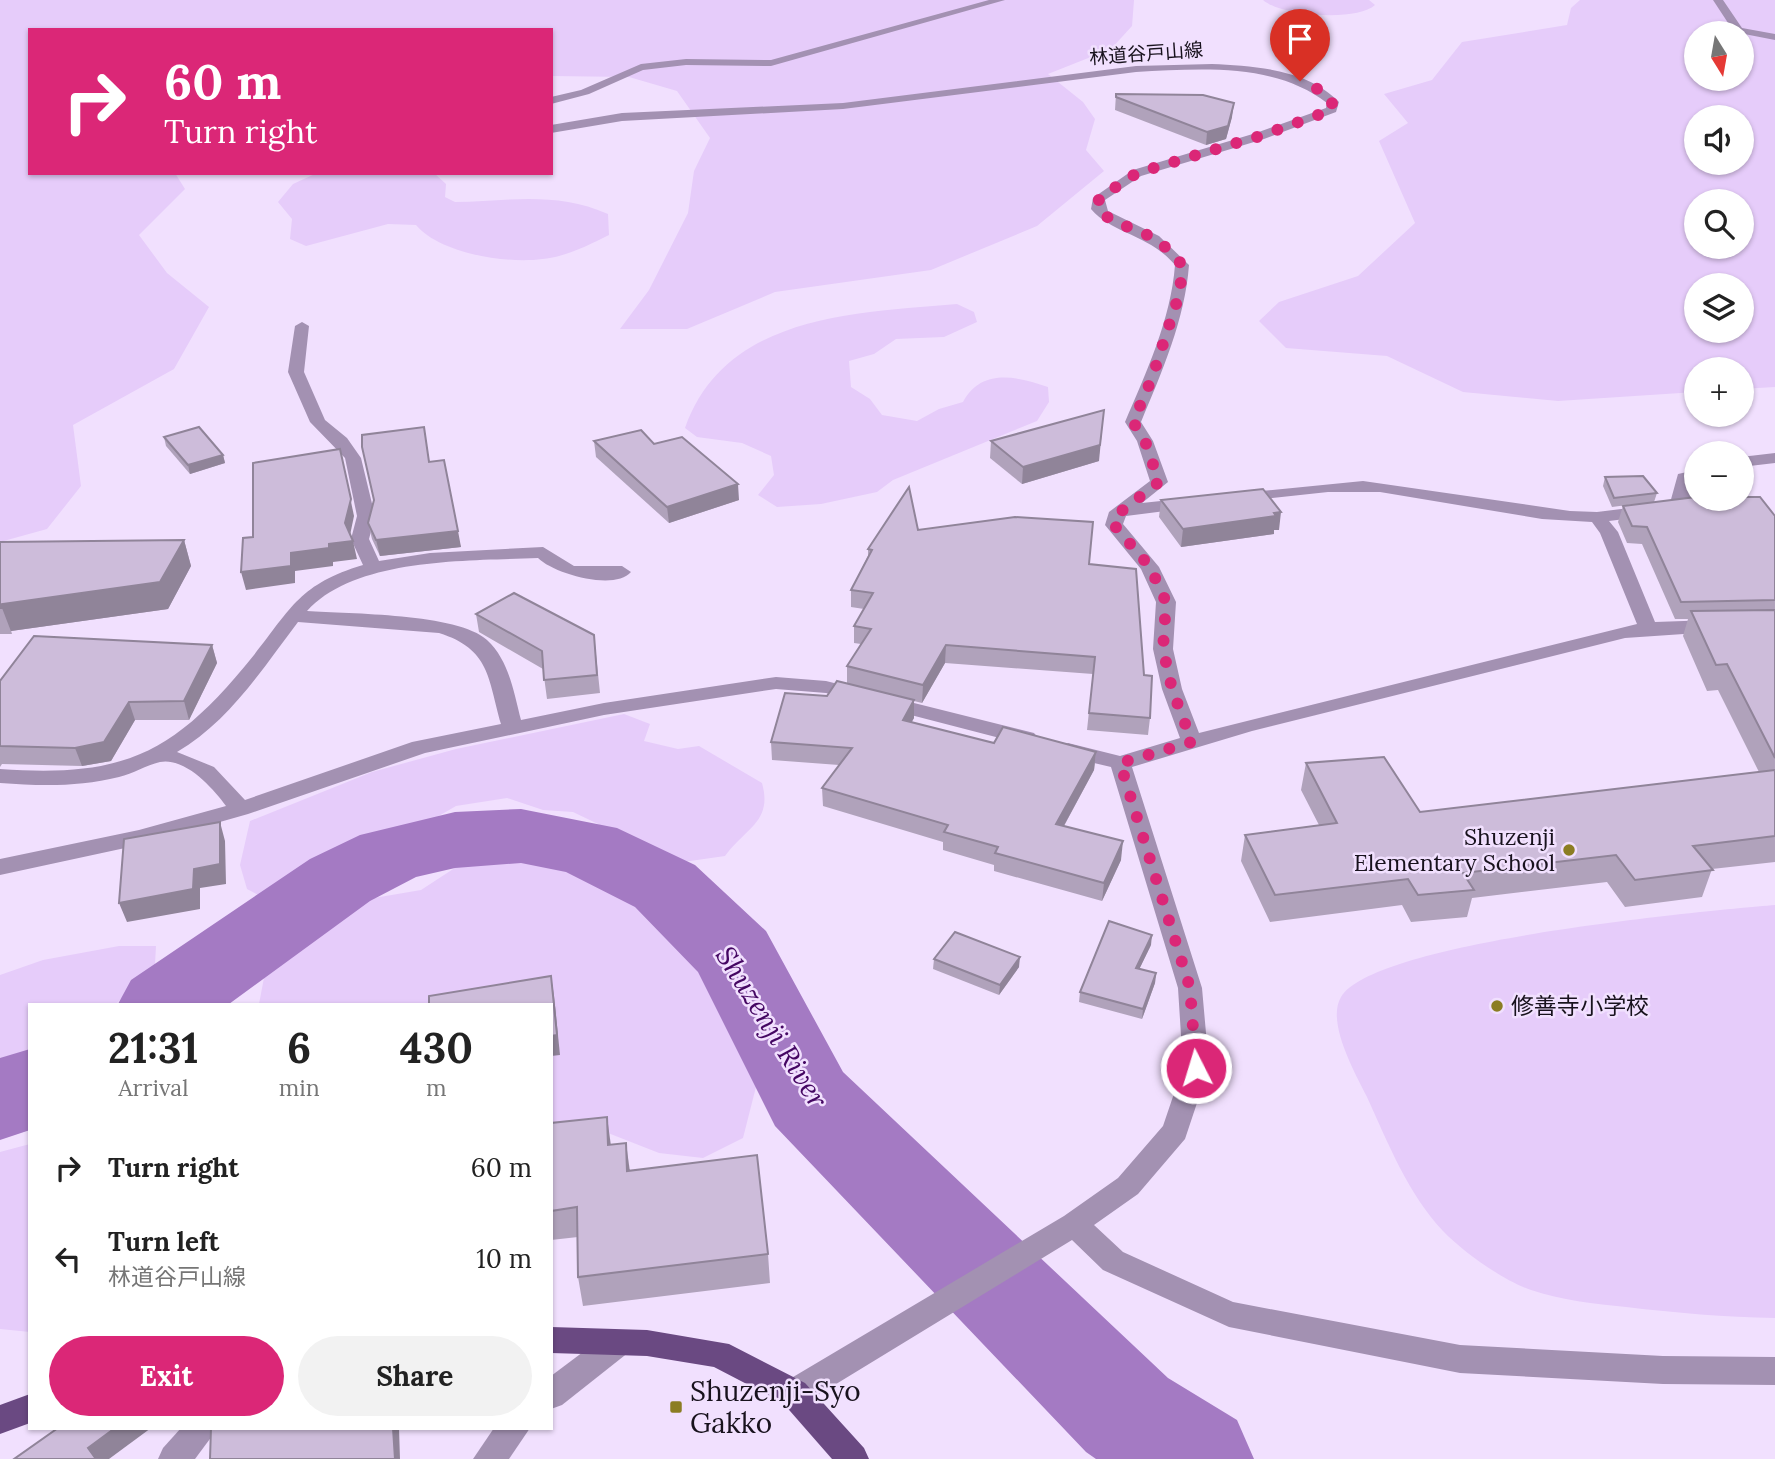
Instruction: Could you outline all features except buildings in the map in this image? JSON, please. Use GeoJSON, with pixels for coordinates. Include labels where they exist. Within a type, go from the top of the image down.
{"type":"FeatureCollection","features":[{"type":"Feature","properties":{"kind":"main road"},"geometry":{"type":"LineString","coordinates":[[553,1340],[647,1343],[718,1354],[794,1393],[853,1459]]}},
{"type":"Feature","properties":{"kind":"main road"},"geometry":{"type":"LineString","coordinates":[[0,1420],[28,1409]]}},
{"type":"Feature","properties":{"kind":"street"},"geometry":{"type":"LineString","coordinates":[[553,100],[585,92],[640,67],[686,62],[771,63],[1000,0]]}},
{"type":"Feature","properties":{"kind":"street"},"geometry":{"type":"LineString","coordinates":[[1718,0],[1738,30],[1775,37]]}},
{"type":"Feature","properties":{"kind":"street","name":"林道谷戸山線"},"geometry":{"type":"LineString","coordinates":[[553,129],[622,117],[843,106],[1136,69],[1222,68],[1300,81],[1322,91],[1332,102],[1332,110],[1260,136],[1137,173],[1099,198],[1098,209],[1109,220],[1146,234],[1171,251],[1182,265],[1180,292],[1152,378],[1133,422],[1145,441],[1159,482],[1120,511]]}},
{"type":"Feature","properties":{"kind":"street"},"geometry":{"type":"LineString","coordinates":[[302,326],[296,372],[318,422],[341,442],[353,458],[366,516],[360,539],[374,570]]}},
{"type":"Feature","properties":{"kind":"street"},"geometry":{"type":"LineString","coordinates":[[1754,460],[1775,458]]}},
{"type":"Feature","properties":{"kind":"street"},"geometry":{"type":"LineString","coordinates":[[1192,742],[1172,689],[1163,649],[1166,602],[1150,567],[1114,525],[1115,516],[1120,511],[1366,486],[1553,514],[1597,517],[1675,508],[1681,502],[1684,478]]}},
{"type":"Feature","properties":{"kind":"street"},"geometry":{"type":"LineString","coordinates":[[1597,517],[1609,531],[1648,628]]}},
{"type":"Feature","properties":{"kind":"street"},"geometry":{"type":"LineString","coordinates":[[0,776],[85,780],[114,773],[160,755],[194,732],[248,675],[312,594],[327,585],[374,570],[424,559],[543,552],[552,564],[574,573],[622,572]]}},
{"type":"Feature","properties":{"kind":"street"},"geometry":{"type":"LineString","coordinates":[[294,617],[441,627],[460,634],[481,645],[491,661],[513,728]]}},
{"type":"Feature","properties":{"kind":"street"},"geometry":{"type":"LineString","coordinates":[[0,867],[139,837],[240,809],[420,747],[679,698],[776,683],[804,684],[1120,763],[1245,726],[1648,628],[1739,625]]}},
{"type":"Feature","properties":{"kind":"street"},"geometry":{"type":"LineString","coordinates":[[160,755],[181,759],[218,778],[240,809]]}},
{"type":"Feature","properties":{"kind":"street"},"geometry":{"type":"LineString","coordinates":[[794,1393],[1062,1231],[1128,1186],[1175,1130],[1196,1068],[1190,988],[1120,763]]}},
{"type":"Feature","properties":{"kind":"street"},"geometry":{"type":"LineString","coordinates":[[1062,1231],[1113,1261],[1229,1314],[1460,1359],[1663,1370],[1775,1371]]}},
{"type":"Feature","properties":{"kind":"street"},"geometry":{"type":"LineString","coordinates":[[553,1392],[618,1343]]}},
{"type":"Feature","properties":{"kind":"street"},"geometry":{"type":"LineString","coordinates":[[174,1459],[200,1430]]}},
{"type":"Feature","properties":{"kind":"street"},"geometry":{"type":"LineString","coordinates":[[489,1459],[512,1430]]}},
{"type":"Feature","properties":{"kind":"shaded area"},"geometry":{"type":"Polygon","coordinates":[[[0,0],[1134,0],[1132,26],[1111,49],[1048,74],[1083,102],[1095,119],[1086,150],[1104,171],[1037,226],[931,270],[775,292],[687,329],[620,329],[649,290],[688,213],[694,171],[710,138],[677,91],[629,77],[553,76],[553,28],[28,28],[28,175],[176,175],[185,189],[139,235],[167,273],[209,307],[174,369],[73,425],[81,486],[47,529],[0,542],[0,0]]]}},
{"type":"Feature","properties":{"kind":"shaded area"},"geometry":{"type":"Polygon","coordinates":[[[1263,0],[1369,0],[1375,5],[1352,14],[1319,15],[1286,10],[1263,0]]]}},
{"type":"Feature","properties":{"kind":"shaded area"},"geometry":{"type":"Polygon","coordinates":[[[1580,0],[1775,0],[1775,387],[1754,388],[1754,357],[1684,357],[1684,393],[1558,401],[1463,392],[1387,356],[1286,348],[1259,321],[1279,302],[1358,276],[1415,223],[1379,141],[1408,123],[1384,94],[1432,80],[1462,42],[1567,25],[1571,8],[1580,0]]]}},
{"type":"Feature","properties":{"kind":"shaded area"},"geometry":{"type":"Polygon","coordinates":[[[313,175],[436,175],[446,184],[445,197],[455,202],[532,199],[570,202],[589,207],[608,214],[609,235],[559,256],[524,260],[462,251],[428,236],[416,225],[388,224],[306,246],[290,239],[292,219],[278,202],[293,184],[313,175]]]}},
{"type":"Feature","properties":{"kind":"shaded area"},"geometry":{"type":"Polygon","coordinates":[[[957,304],[974,312],[977,322],[944,337],[896,339],[874,354],[849,361],[851,387],[870,399],[882,415],[917,421],[939,409],[963,402],[971,391],[990,379],[1024,380],[1048,387],[1049,402],[1037,421],[893,480],[877,492],[821,504],[777,507],[758,495],[774,475],[771,456],[742,443],[697,437],[685,428],[704,390],[730,362],[762,341],[798,327],[837,317],[957,304]]]}},
{"type":"Feature","properties":{"kind":"shaded area"},"geometry":{"type":"Polygon","coordinates":[[[624,714],[650,724],[644,741],[678,749],[699,746],[762,783],[764,807],[760,816],[725,856],[683,862],[613,843],[598,824],[573,812],[543,810],[507,798],[456,806],[411,832],[337,855],[304,879],[264,898],[247,889],[240,865],[250,821],[372,772],[456,749],[624,714]]]}},
{"type":"Feature","properties":{"kind":"shaded area"},"geometry":{"type":"Polygon","coordinates":[[[467,860],[551,862],[582,869],[671,919],[685,944],[728,1002],[757,1083],[743,1138],[703,1158],[659,1153],[608,1133],[553,1140],[553,1003],[259,1003],[267,962],[281,942],[310,920],[368,899],[421,890],[467,860]]]}},
{"type":"Feature","properties":{"kind":"shaded area"},"geometry":{"type":"Polygon","coordinates":[[[1775,905],[1775,1318],[1645,1309],[1578,1301],[1542,1293],[1520,1286],[1497,1273],[1451,1239],[1431,1217],[1409,1184],[1350,1061],[1337,1020],[1337,1007],[1341,997],[1366,977],[1413,960],[1474,945],[1615,922],[1775,905]]]}},
{"type":"Feature","properties":{"kind":"shaded area"},"geometry":{"type":"Polygon","coordinates":[[[119,946],[156,946],[155,964],[117,1003],[28,1003],[28,1060],[17,1069],[0,1074],[0,975],[43,960],[119,946]]]}},
{"type":"Feature","properties":{"kind":"shaded area"},"geometry":{"type":"Polygon","coordinates":[[[28,1145],[28,1332],[0,1329],[0,1152],[28,1145]]]}},
{"type":"Feature","properties":{"kind":"waterway","name":"Shuzenji River"},"geometry":{"type":"LineString","coordinates":[[165,1003],[340,880],[390,855],[455,840],[521,836],[587,848],[665,886],[734,954],[809,1099],[1127,1415],[1195,1459]]}},
{"type":"Feature","properties":{"kind":"waterway","name":"Shuzenji River"},"geometry":{"type":"LineString","coordinates":[[0,1102],[28,1087]]}},
{"type":"Feature","properties":{"kind":"place","name":"Shuzenji Elementary School"},"geometry":{"type":"Point","coordinates":[1569,850]}},
{"type":"Feature","properties":{"kind":"place","name":"修善寺小学校"},"geometry":{"type":"Point","coordinates":[1497,1006]}},
{"type":"Feature","properties":{"kind":"place","name":"Shuzenji-Syo Gakko"},"geometry":{"type":"Point","coordinates":[676,1407]}},
{"type":"Feature","properties":{"kind":"route"},"geometry":{"type":"LineString","coordinates":[[1196,1068],[1190,988],[1120,763],[1152,756],[1192,742],[1172,689],[1163,649],[1166,602],[1150,567],[1114,525],[1115,516],[1159,482],[1158,471],[1133,422],[1152,378],[1180,292],[1182,265],[1171,251],[1146,234],[1109,220],[1098,209],[1099,198],[1137,173],[1260,136],[1332,110],[1332,102],[1322,91],[1300,81]]}}]}
